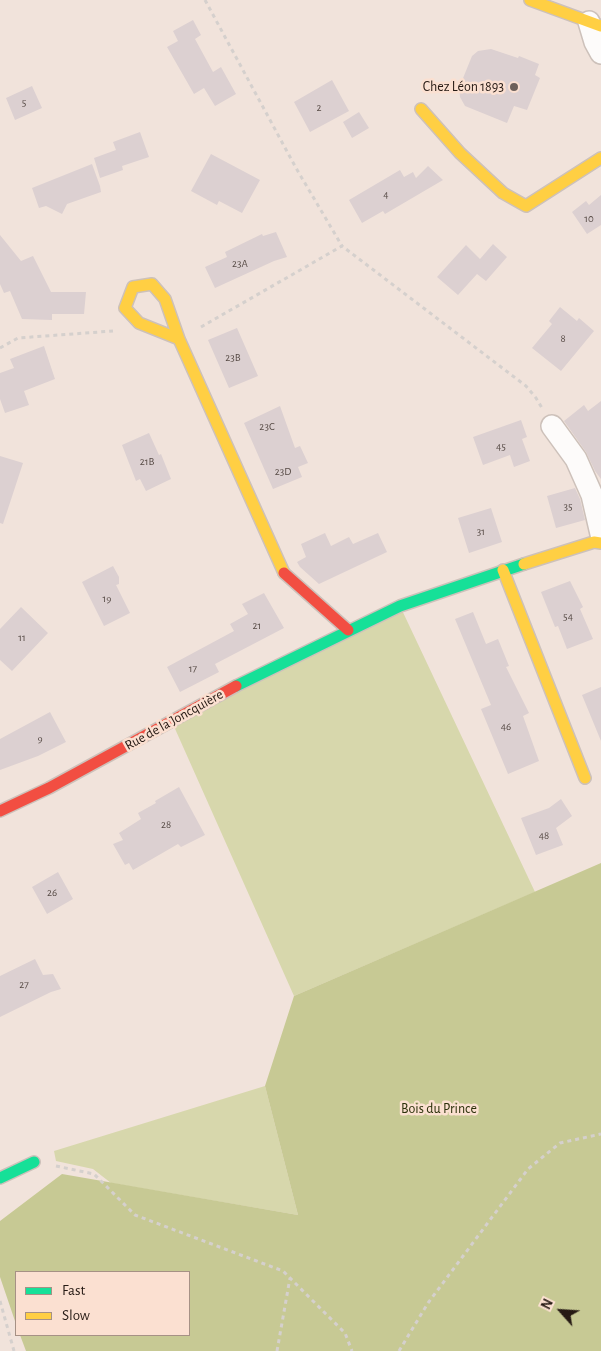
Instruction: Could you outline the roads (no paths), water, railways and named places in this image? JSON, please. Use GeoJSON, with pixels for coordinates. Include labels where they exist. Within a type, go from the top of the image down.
{"type":"FeatureCollection","features":[{"type":"Feature","properties":{"kind":"street"},"geometry":{"type":"LineString","coordinates":[[530,0],[595,24],[595,42],[601,53]]}},
{"type":"Feature","properties":{"kind":"street"},"geometry":{"type":"LineString","coordinates":[[421,109],[460,153],[503,192],[526,206],[601,158]]}},
{"type":"Feature","properties":{"kind":"street"},"geometry":{"type":"LineString","coordinates":[[179,339],[139,323],[125,308],[132,287],[152,284],[165,299],[179,339],[285,575],[348,630]]}},
{"type":"Feature","properties":{"kind":"street"},"geometry":{"type":"LineString","coordinates":[[552,426],[576,459],[592,494],[601,534]]}},
{"type":"Feature","properties":{"kind":"street","name":"Rue de la Joncquière"},"geometry":{"type":"LineString","coordinates":[[0,811],[49,788],[258,674],[400,606],[503,570],[594,542],[601,543]]}},
{"type":"Feature","properties":{"kind":"street"},"geometry":{"type":"LineString","coordinates":[[503,570],[585,778]]}},
{"type":"Feature","properties":{"kind":"street"},"geometry":{"type":"LineString","coordinates":[[0,1178],[34,1162]]}},
{"type":"Feature","properties":{"kind":"place","name":"Chez Léon 1893"},"geometry":{"type":"Point","coordinates":[514,87]}},
{"type":"Feature","properties":{"kind":"park label","name":"Bois du Prince"},"geometry":{"type":"Point","coordinates":[439,1109]}}]}
